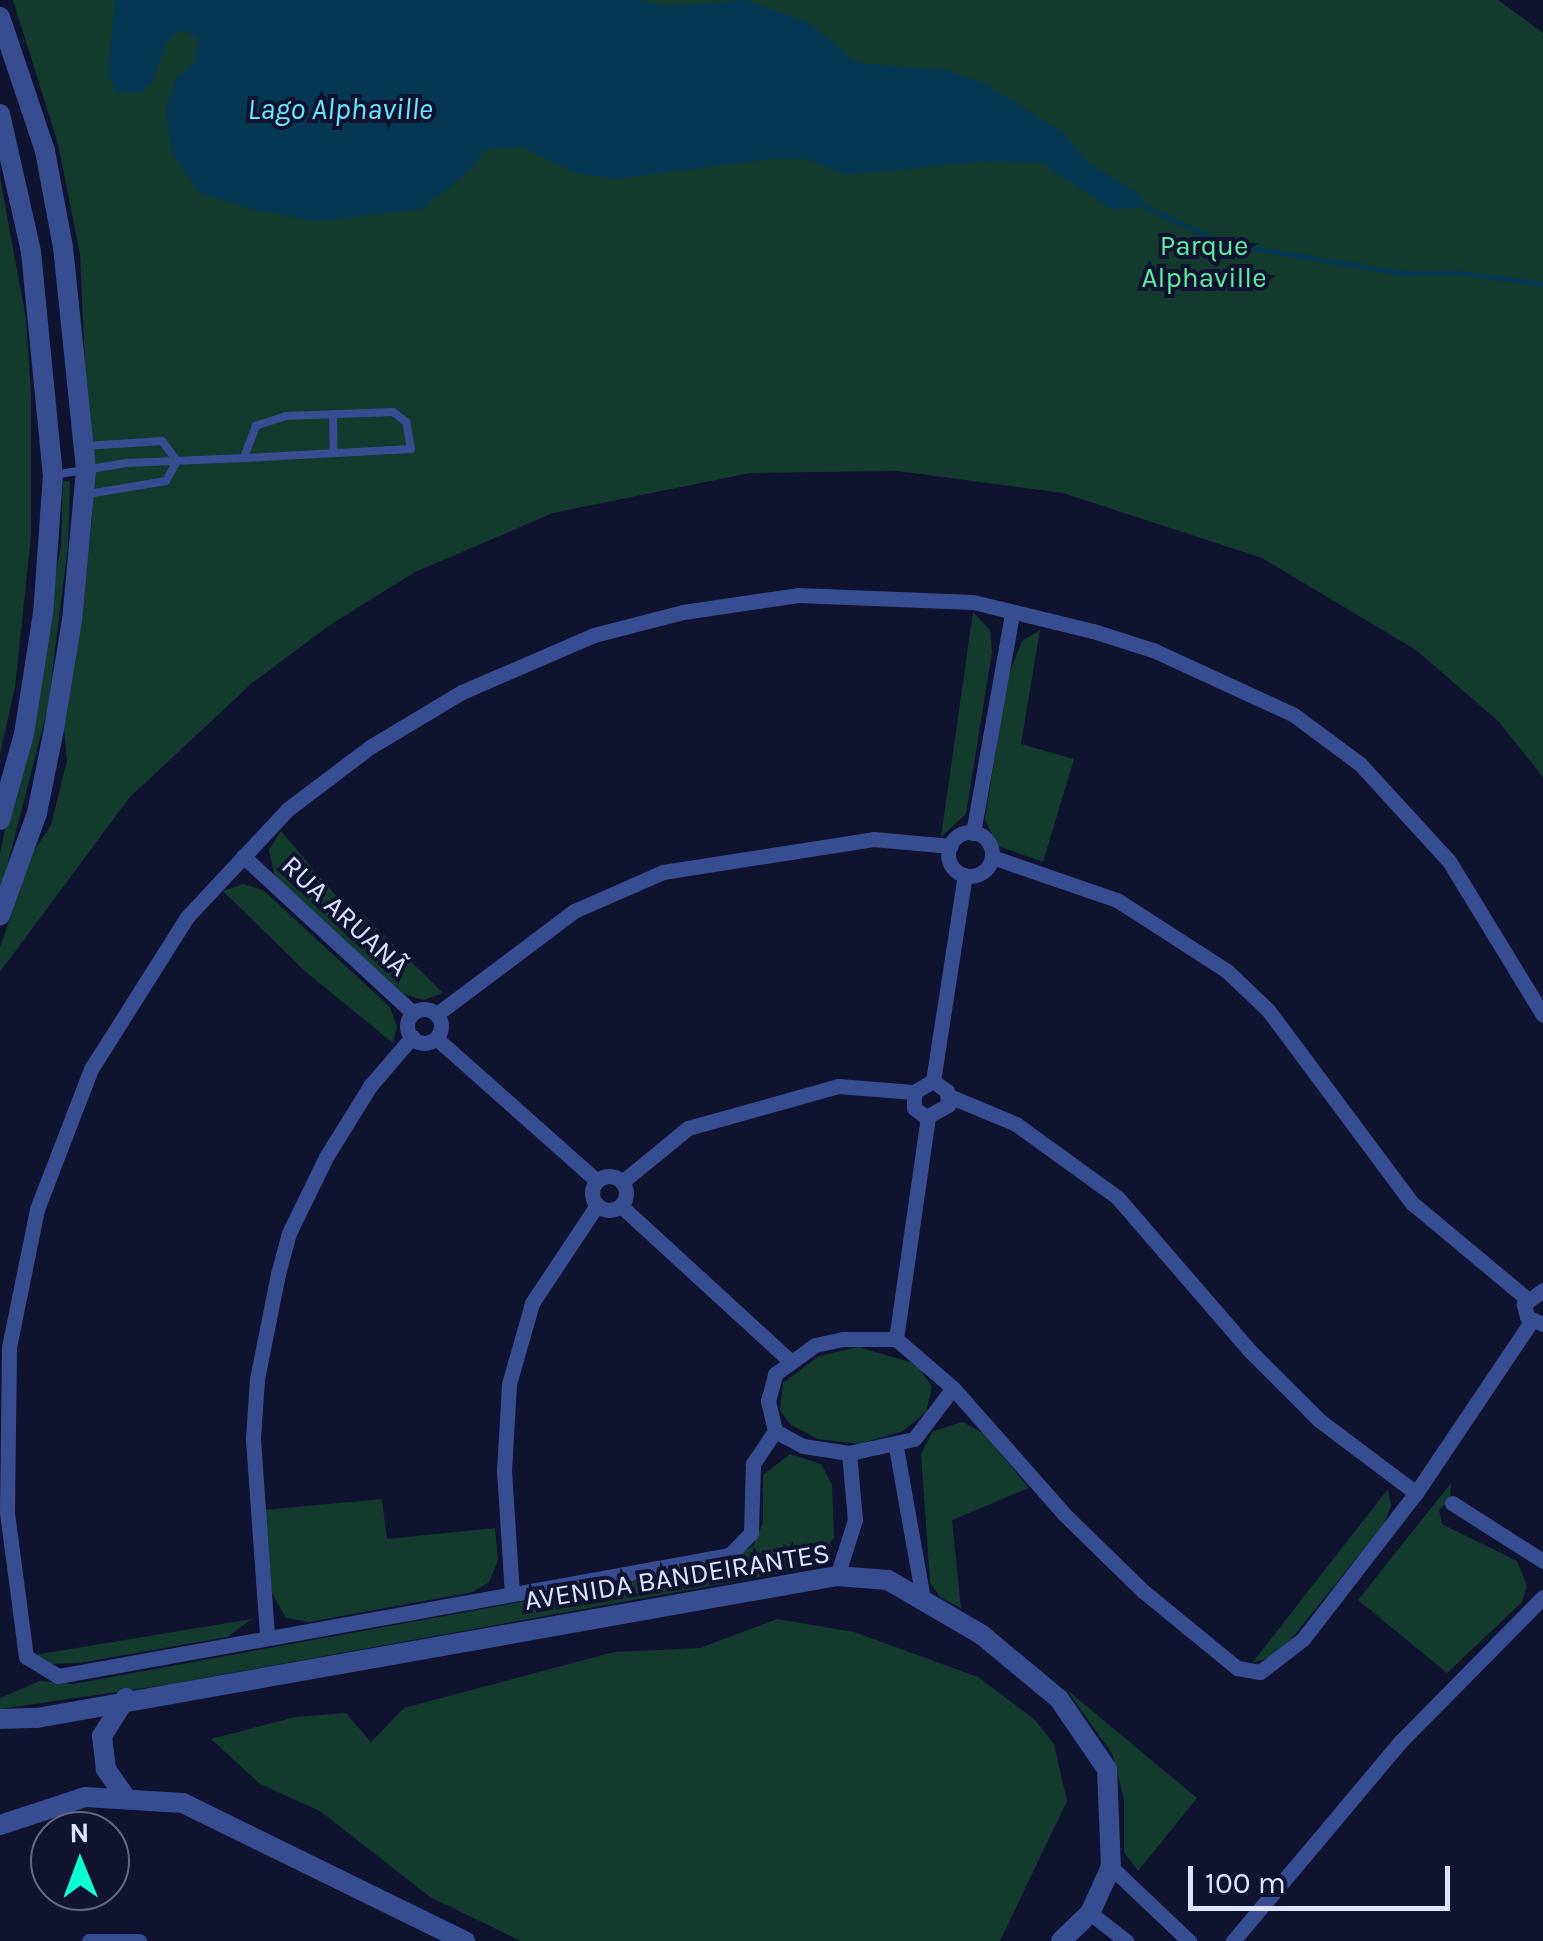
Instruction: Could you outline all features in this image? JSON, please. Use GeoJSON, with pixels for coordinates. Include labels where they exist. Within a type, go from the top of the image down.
{"type":"FeatureCollection","features":[{"type":"Feature","properties":{"kind":"street"},"geometry":{"type":"LineString","coordinates":[[0,17],[45,151],[64,246],[86,470],[72,620],[44,779],[0,916]]}},
{"type":"Feature","properties":{"kind":"street"},"geometry":{"type":"LineString","coordinates":[[0,114],[31,252],[54,475],[40,630],[24,734],[0,820]]}},
{"type":"Feature","properties":{"kind":"street"},"geometry":{"type":"LineString","coordinates":[[1526,1298],[1524,1311],[1537,1323],[1416,1493],[1280,1663],[1260,1672],[1236,1668],[1065,1516],[953,1388],[896,1339],[844,1339],[788,1358],[775,1374],[768,1401],[775,1431],[753,1464],[751,1533],[730,1555],[266,1635],[58,1676],[40,1671],[26,1657],[19,1633],[6,1496],[9,1348],[54,1157],[91,1069],[135,991],[186,917],[243,856],[334,772],[414,718],[594,635],[683,612],[798,595],[917,598],[1012,613],[1153,650],[1294,715],[1360,764],[1449,861],[1543,1015]]}},
{"type":"Feature","properties":{"kind":"street"},"geometry":{"type":"LineString","coordinates":[[974,833],[1012,613]]}},
{"type":"Feature","properties":{"kind":"street"},"geometry":{"type":"LineString","coordinates":[[436,1038],[424,1042],[412,1037],[408,1025],[413,1014],[437,1014],[574,911],[664,872],[873,839],[951,846],[974,833]]}},
{"type":"Feature","properties":{"kind":"street"},"geometry":{"type":"LineString","coordinates":[[951,846],[952,865],[966,875],[984,872],[992,858],[988,842],[974,833]]}},
{"type":"Feature","properties":{"kind":"street","name":"RUA ARUANÃ"},"geometry":{"type":"LineString","coordinates":[[243,856],[413,1014]]}},
{"type":"Feature","properties":{"kind":"street"},"geometry":{"type":"LineString","coordinates":[[992,858],[1117,900],[1227,971],[1268,1010],[1412,1202],[1526,1298]]}},
{"type":"Feature","properties":{"kind":"street"},"geometry":{"type":"LineString","coordinates":[[622,1182],[688,1128],[838,1086],[914,1092],[932,1081],[966,875]]}},
{"type":"Feature","properties":{"kind":"street"},"geometry":{"type":"LineString","coordinates":[[436,1038],[437,1014]]}},
{"type":"Feature","properties":{"kind":"street"},"geometry":{"type":"LineString","coordinates":[[266,1635],[253,1438],[257,1379],[278,1274],[289,1233],[326,1157],[370,1086],[412,1037]]}},
{"type":"Feature","properties":{"kind":"street"},"geometry":{"type":"LineString","coordinates":[[436,1038],[597,1181]]}},
{"type":"Feature","properties":{"kind":"street"},"geometry":{"type":"LineString","coordinates":[[932,1081],[949,1096],[1016,1124],[1117,1197],[1305,1406],[1416,1493]]}},
{"type":"Feature","properties":{"kind":"street"},"geometry":{"type":"LineString","coordinates":[[914,1092],[914,1108],[928,1117]]}},
{"type":"Feature","properties":{"kind":"street"},"geometry":{"type":"LineString","coordinates":[[928,1117],[944,1112],[949,1096]]}},
{"type":"Feature","properties":{"kind":"street"},"geometry":{"type":"LineString","coordinates":[[896,1339],[928,1117]]}},
{"type":"Feature","properties":{"kind":"street"},"geometry":{"type":"LineString","coordinates":[[596,1205],[592,1192],[597,1181],[610,1176],[622,1182],[626,1195],[621,1206]]}},
{"type":"Feature","properties":{"kind":"street"},"geometry":{"type":"LineString","coordinates":[[512,1594],[504,1471],[510,1384],[532,1303],[596,1205]]}},
{"type":"Feature","properties":{"kind":"street"},"geometry":{"type":"LineString","coordinates":[[596,1205],[621,1206],[788,1358]]}},
{"type":"Feature","properties":{"kind":"street"},"geometry":{"type":"LineString","coordinates":[[1526,1298],[1543,1290]]}},
{"type":"Feature","properties":{"kind":"street"},"geometry":{"type":"LineString","coordinates":[[775,1431],[803,1446],[849,1453],[896,1447],[935,1418],[953,1388]]}},
{"type":"Feature","properties":{"kind":"street"},"geometry":{"type":"LineString","coordinates":[[896,1447],[924,1604]]}},
{"type":"Feature","properties":{"kind":"street"},"geometry":{"type":"LineString","coordinates":[[837,1576],[855,1520],[849,1453]]}},
{"type":"Feature","properties":{"kind":"street"},"geometry":{"type":"LineString","coordinates":[[1452,1503],[1543,1561]]}},
{"type":"Feature","properties":{"kind":"street","name":"AVENIDA BANDEIRANTES"},"geometry":{"type":"LineString","coordinates":[[0,1719],[837,1576],[888,1580],[982,1636],[1059,1698],[1107,1769],[1110,1868],[1090,1913],[1062,1941]]}},
{"type":"Feature","properties":{"kind":"street"},"geometry":{"type":"LineString","coordinates":[[1233,1941],[1400,1742],[1543,1597]]}},
{"type":"Feature","properties":{"kind":"street"},"geometry":{"type":"LineString","coordinates":[[124,1795],[106,1769],[102,1736],[126,1698]]}},
{"type":"Feature","properties":{"kind":"street"},"geometry":{"type":"LineString","coordinates":[[0,1825],[86,1797],[124,1795],[183,1803],[465,1941]]}},
{"type":"Feature","properties":{"kind":"street"},"geometry":{"type":"LineString","coordinates":[[1110,1868],[1189,1941]]}},
{"type":"Feature","properties":{"kind":"street"},"geometry":{"type":"LineString","coordinates":[[1090,1913],[1126,1941]]}},
{"type":"Feature","properties":{"kind":"street"},"geometry":{"type":"LineString","coordinates":[[89,1941],[139,1941]]}},
{"type":"Feature","properties":{"kind":"lane"},"geometry":{"type":"LineString","coordinates":[[54,475],[177,460],[244,458],[411,450],[402,416],[332,414],[264,418],[244,458]]}},
{"type":"Feature","properties":{"kind":"lane"},"geometry":{"type":"LineString","coordinates":[[332,414],[334,453]]}},
{"type":"Feature","properties":{"kind":"lane"},"geometry":{"type":"LineString","coordinates":[[85,446],[162,441],[177,460]]}},
{"type":"Feature","properties":{"kind":"lane"},"geometry":{"type":"LineString","coordinates":[[84,495],[166,480],[177,460]]}},
{"type":"Feature","properties":{"kind":"green space","name":"Parque Alphaville"},"geometry":{"type":"Polygon","coordinates":[[[13,0],[1498,0],[1543,33],[1543,777],[1498,721],[1416,650],[1262,558],[1063,493],[898,471],[750,473],[553,513],[415,572],[330,625],[251,684],[129,798],[0,972],[0,947],[33,852],[51,825],[67,761],[64,728],[92,519],[80,254],[58,144],[13,0]]]}},
{"type":"Feature","properties":{"kind":"green space"},"geometry":{"type":"Polygon","coordinates":[[[0,177],[26,319],[31,395],[31,536],[15,687],[0,754],[0,177]]]}},
{"type":"Feature","properties":{"kind":"green space"},"geometry":{"type":"Polygon","coordinates":[[[63,481],[70,481],[68,545],[48,707],[0,894],[0,854],[61,546],[63,481]]]}},
{"type":"Feature","properties":{"kind":"green space"},"geometry":{"type":"Polygon","coordinates":[[[973,612],[990,630],[992,652],[966,814],[941,837],[973,612]]]}},
{"type":"Feature","properties":{"kind":"green space"},"geometry":{"type":"Polygon","coordinates":[[[1040,630],[1021,744],[1074,759],[1043,862],[998,846],[985,820],[1007,679],[1022,641],[1040,630]]]}},
{"type":"Feature","properties":{"kind":"green space"},"geometry":{"type":"Polygon","coordinates":[[[281,831],[356,919],[363,914],[443,993],[423,1000],[404,994],[275,877],[269,850],[281,831]]]}},
{"type":"Feature","properties":{"kind":"green space"},"geometry":{"type":"Polygon","coordinates":[[[243,884],[263,890],[390,1007],[397,1027],[393,1043],[307,973],[223,891],[243,884]]]}},
{"type":"Feature","properties":{"kind":"green space"},"geometry":{"type":"Polygon","coordinates":[[[858,1347],[917,1364],[932,1387],[926,1412],[903,1431],[859,1444],[818,1439],[791,1425],[780,1410],[783,1383],[819,1356],[858,1347]]]}},
{"type":"Feature","properties":{"kind":"green space"},"geometry":{"type":"Polygon","coordinates":[[[963,1422],[984,1434],[1029,1488],[952,1520],[961,1608],[940,1597],[930,1582],[921,1454],[933,1431],[963,1422]]]}},
{"type":"Feature","properties":{"kind":"green space"},"geometry":{"type":"Polygon","coordinates":[[[790,1454],[821,1464],[832,1485],[834,1538],[810,1568],[165,1685],[0,1709],[0,1698],[40,1681],[73,1684],[723,1565],[753,1546],[763,1523],[763,1475],[790,1454]]]}},
{"type":"Feature","properties":{"kind":"green space"},"geometry":{"type":"Polygon","coordinates":[[[1451,1483],[1450,1499],[1439,1510],[1442,1524],[1517,1561],[1527,1586],[1522,1602],[1447,1673],[1358,1600],[1451,1483]]]}},
{"type":"Feature","properties":{"kind":"green space"},"geometry":{"type":"Polygon","coordinates":[[[1388,1489],[1391,1506],[1384,1524],[1279,1654],[1252,1663],[1388,1489]]]}},
{"type":"Feature","properties":{"kind":"green space"},"geometry":{"type":"Polygon","coordinates":[[[382,1499],[387,1539],[495,1528],[498,1561],[489,1582],[473,1592],[309,1622],[286,1618],[272,1593],[264,1510],[382,1499]]]}},
{"type":"Feature","properties":{"kind":"green space"},"geometry":{"type":"Polygon","coordinates":[[[252,1619],[227,1637],[79,1663],[52,1664],[34,1655],[252,1619]]]}},
{"type":"Feature","properties":{"kind":"green space"},"geometry":{"type":"Polygon","coordinates":[[[777,1619],[854,1632],[978,1677],[1034,1719],[1054,1744],[1067,1801],[1000,1941],[521,1941],[430,1897],[320,1811],[260,1784],[211,1739],[295,1717],[346,1713],[371,1742],[404,1708],[614,1652],[700,1648],[777,1619]]]}},
{"type":"Feature","properties":{"kind":"green space"},"geometry":{"type":"Polygon","coordinates":[[[1066,1689],[1197,1798],[1138,1871],[1124,1852],[1124,1799],[1112,1753],[1066,1689]]]}},
{"type":"Feature","properties":{"kind":"water","name":"Lago Alphaville"},"geometry":{"type":"Polygon","coordinates":[[[115,0],[638,0],[668,6],[745,0],[809,23],[858,63],[946,70],[982,82],[1063,132],[1088,163],[1140,194],[1144,206],[1113,210],[1041,163],[987,161],[846,175],[806,159],[769,159],[616,179],[579,174],[521,147],[484,150],[471,170],[422,209],[318,221],[258,211],[200,193],[172,153],[166,111],[176,77],[196,62],[197,37],[181,30],[166,43],[152,83],[139,93],[116,93],[108,74],[115,0]]]}},
{"type":"Feature","properties":{"kind":"waterway"},"geometry":{"type":"LineString","coordinates":[[1144,206],[1223,243],[1400,273],[1462,273],[1543,284]]}}]}
